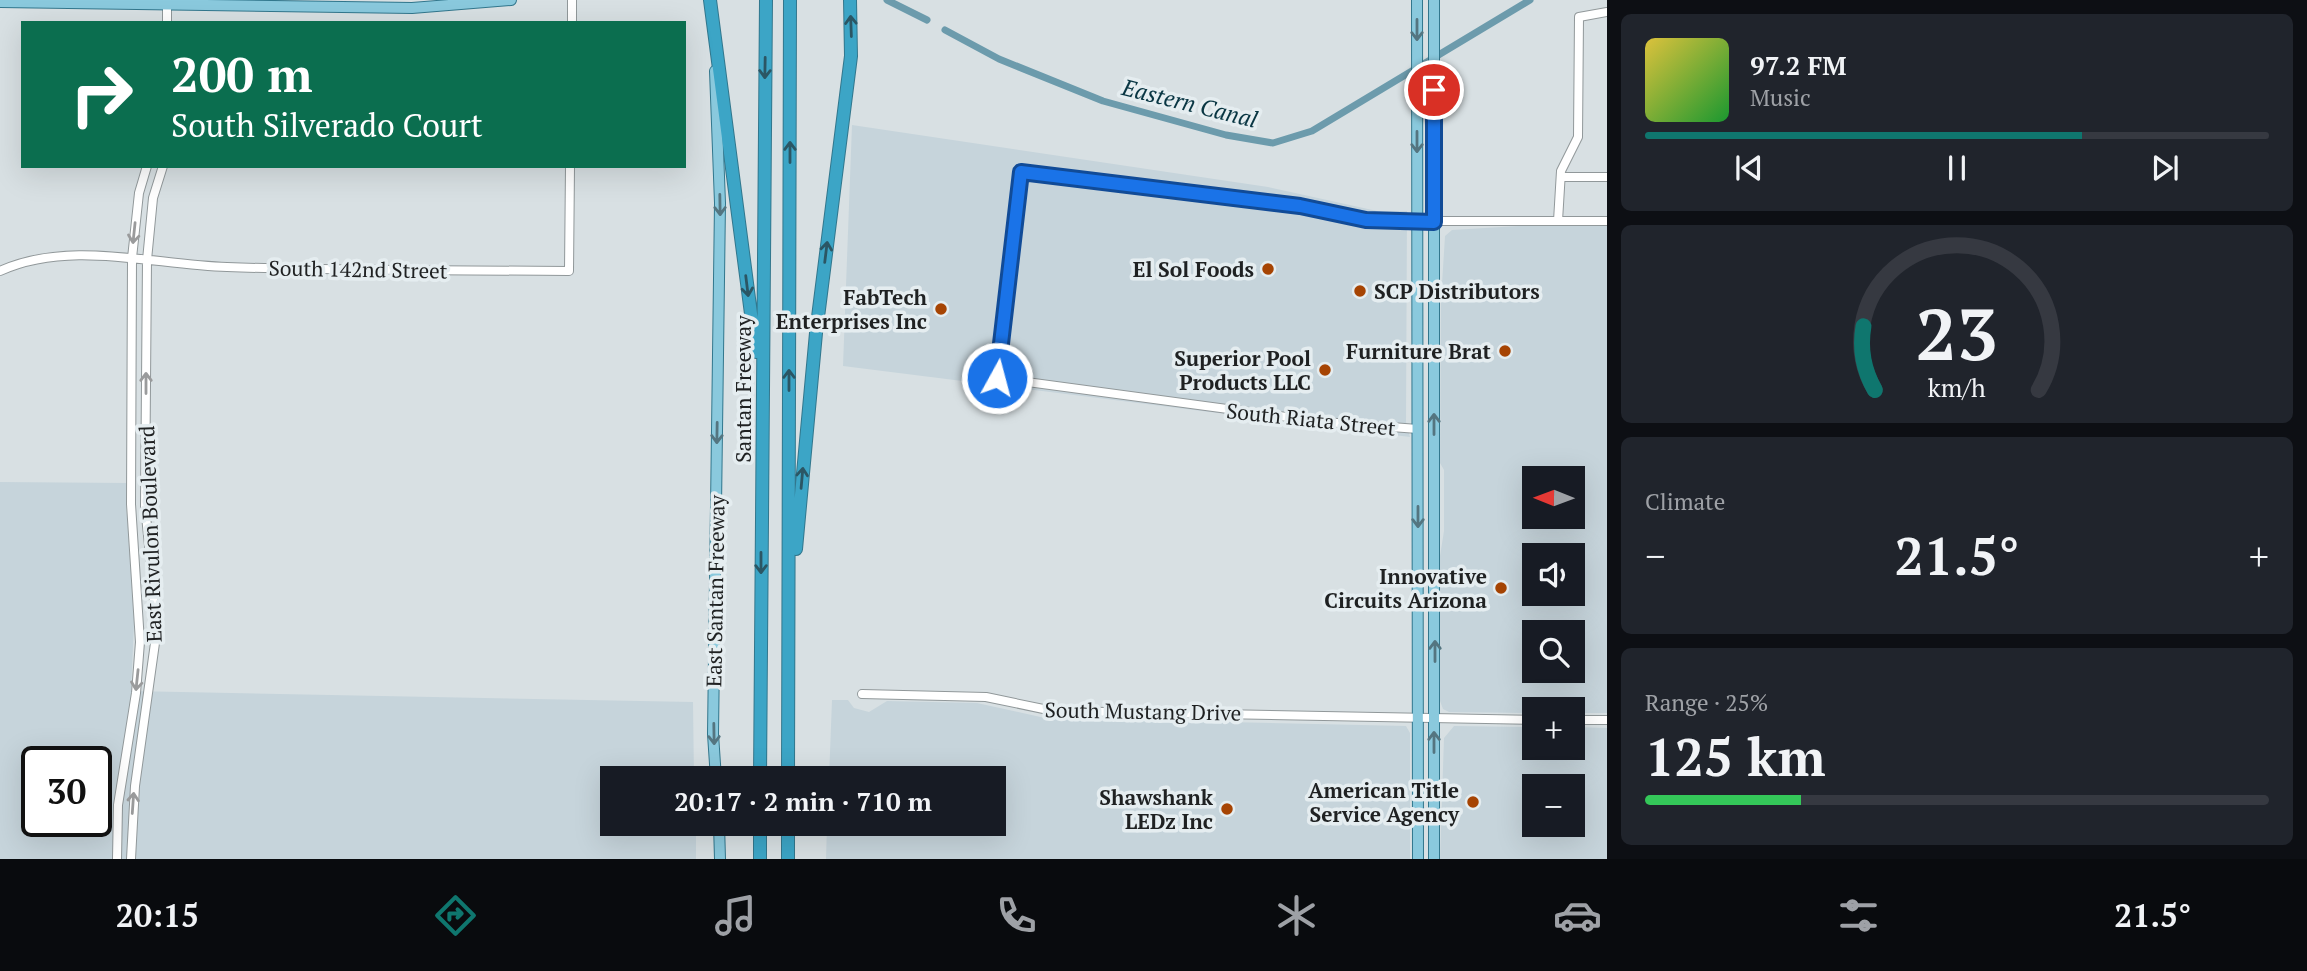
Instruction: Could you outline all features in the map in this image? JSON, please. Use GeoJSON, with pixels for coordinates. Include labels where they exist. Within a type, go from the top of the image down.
{"type":"FeatureCollection","features":[{"type":"Feature","properties":{"kind":"highway"},"geometry":{"type":"LineString","coordinates":[[710,0],[762,397]]}},
{"type":"Feature","properties":{"kind":"highway","name":"Santan Freeway"},"geometry":{"type":"LineString","coordinates":[[760,766],[766,0]]}},
{"type":"Feature","properties":{"kind":"highway"},"geometry":{"type":"LineString","coordinates":[[788,766],[790,0]]}},
{"type":"Feature","properties":{"kind":"highway"},"geometry":{"type":"LineString","coordinates":[[789,693],[794,572],[812,369],[851,56],[850,0]]}},
{"type":"Feature","properties":{"kind":"highway"},"geometry":{"type":"LineString","coordinates":[[760,836],[760,859]]}},
{"type":"Feature","properties":{"kind":"highway"},"geometry":{"type":"LineString","coordinates":[[788,836],[788,859]]}},
{"type":"Feature","properties":{"kind":"main road"},"geometry":{"type":"LineString","coordinates":[[0,2],[167,2],[412,8],[511,0]]}},
{"type":"Feature","properties":{"kind":"main road"},"geometry":{"type":"LineString","coordinates":[[1417,0],[1418,429],[1426,719],[1434,859]]}},
{"type":"Feature","properties":{"kind":"main road"},"geometry":{"type":"LineString","coordinates":[[1418,859],[1426,719],[1434,222],[1434,0]]}},
{"type":"Feature","properties":{"kind":"main road","name":"East Santan Freeway"},"geometry":{"type":"LineString","coordinates":[[713,26],[720,203],[713,734],[715,766]]}},
{"type":"Feature","properties":{"kind":"main road"},"geometry":{"type":"LineString","coordinates":[[719,836],[720,859]]}},
{"type":"Feature","properties":{"kind":"street"},"geometry":{"type":"LineString","coordinates":[[572,0],[572,21]]}},
{"type":"Feature","properties":{"kind":"street"},"geometry":{"type":"LineString","coordinates":[[167,2],[167,21]]}},
{"type":"Feature","properties":{"kind":"street"},"geometry":{"type":"LineString","coordinates":[[167,2],[173,21]]}},
{"type":"Feature","properties":{"kind":"street"},"geometry":{"type":"LineString","coordinates":[[1558,221],[1561,177],[1578,137],[1579,17],[1607,12]]}},
{"type":"Feature","properties":{"kind":"street","name":"East Rivulon Boulevard"},"geometry":{"type":"LineString","coordinates":[[117,859],[118,805],[135,693],[139,642],[131,504],[132,258],[139,193],[146,168]]}},
{"type":"Feature","properties":{"kind":"street","name":"East Rivulon Boulevard"},"geometry":{"type":"LineString","coordinates":[[131,859],[135,786],[152,671],[155,616],[145,506],[147,260],[153,198],[162,168]]}},
{"type":"Feature","properties":{"kind":"street","name":"South 142nd Street"},"geometry":{"type":"LineString","coordinates":[[0,271],[33,261],[67,257],[132,258],[194,266],[246,268],[569,271],[570,168]]}},
{"type":"Feature","properties":{"kind":"street","name":"South Riata Street"},"geometry":{"type":"LineString","coordinates":[[1417,222],[1366,220],[1300,206],[1021,172],[997,378],[1315,421],[1418,429]]}},
{"type":"Feature","properties":{"kind":"street"},"geometry":{"type":"LineString","coordinates":[[1561,177],[1607,177]]}},
{"type":"Feature","properties":{"kind":"street"},"geometry":{"type":"LineString","coordinates":[[1417,222],[1607,221]]}},
{"type":"Feature","properties":{"kind":"street","name":"South Mustang Drive"},"geometry":{"type":"LineString","coordinates":[[862,694],[986,697],[1053,711],[1522,720]]}},
{"type":"Feature","properties":{"kind":"street"},"geometry":{"type":"LineString","coordinates":[[1585,720],[1607,720]]}},
{"type":"Feature","properties":{"kind":"shaded area"},"geometry":{"type":"Polygon","coordinates":[[[852,125],[1268,187],[1377,211],[1407,211],[1406,422],[1410,437],[843,366],[852,125]]]}},
{"type":"Feature","properties":{"kind":"shaded area"},"geometry":{"type":"Polygon","coordinates":[[[1518,226],[1607,226],[1607,713],[1585,713],[1585,697],[1522,697],[1522,713],[1449,712],[1443,709],[1440,701],[1440,556],[1444,531],[1444,470],[1440,463],[1441,300],[1445,236],[1452,230],[1518,226]]]}},
{"type":"Feature","properties":{"kind":"shaded area"},"geometry":{"type":"Polygon","coordinates":[[[0,482],[127,483],[126,505],[135,602],[131,691],[693,702],[694,766],[600,766],[600,836],[696,836],[696,859],[0,859],[0,482]]]}},
{"type":"Feature","properties":{"kind":"shaded area"},"geometry":{"type":"Polygon","coordinates":[[[832,700],[848,700],[854,708],[869,712],[887,701],[977,703],[1045,718],[1406,726],[1410,733],[1410,859],[826,859],[827,836],[1006,836],[1006,766],[829,766],[832,700]]]}},
{"type":"Feature","properties":{"kind":"shaded area"},"geometry":{"type":"Polygon","coordinates":[[[1454,726],[1522,727],[1522,760],[1585,760],[1585,727],[1607,728],[1607,859],[1440,859],[1444,738],[1454,726]]]}},
{"type":"Feature","properties":{"kind":"waterway","name":"Eastern Canal"},"geometry":{"type":"LineString","coordinates":[[887,0],[927,20]]}},
{"type":"Feature","properties":{"kind":"waterway","name":"Eastern Canal"},"geometry":{"type":"LineString","coordinates":[[945,30],[999,59],[1103,101],[1226,135],[1273,143],[1312,131],[1530,0]]}},
{"type":"Feature","properties":{"kind":"place","name":"El Sol Foods"},"geometry":{"type":"Point","coordinates":[1268,269]}},
{"type":"Feature","properties":{"kind":"place","name":"SCP Distributors"},"geometry":{"type":"Point","coordinates":[1360,291]}},
{"type":"Feature","properties":{"kind":"place","name":"FabTech Enterprises Inc"},"geometry":{"type":"Point","coordinates":[941,309]}},
{"type":"Feature","properties":{"kind":"place","name":"Furniture Brat"},"geometry":{"type":"Point","coordinates":[1505,351]}},
{"type":"Feature","properties":{"kind":"place","name":"Superior Pool Products LLC"},"geometry":{"type":"Point","coordinates":[1325,370]}},
{"type":"Feature","properties":{"kind":"place","name":"Innovative Circuits Arizona"},"geometry":{"type":"Point","coordinates":[1501,588]}},
{"type":"Feature","properties":{"kind":"place","name":"American Title Service Agency"},"geometry":{"type":"Point","coordinates":[1473,802]}},
{"type":"Feature","properties":{"kind":"place","name":"Shawshank LEDz Inc"},"geometry":{"type":"Point","coordinates":[1227,809]}},
{"type":"Feature","properties":{"kind":"route"},"geometry":{"type":"LineString","coordinates":[[997,378],[1021,172],[1300,206],[1366,220],[1434,222],[1434,90]]}}]}
